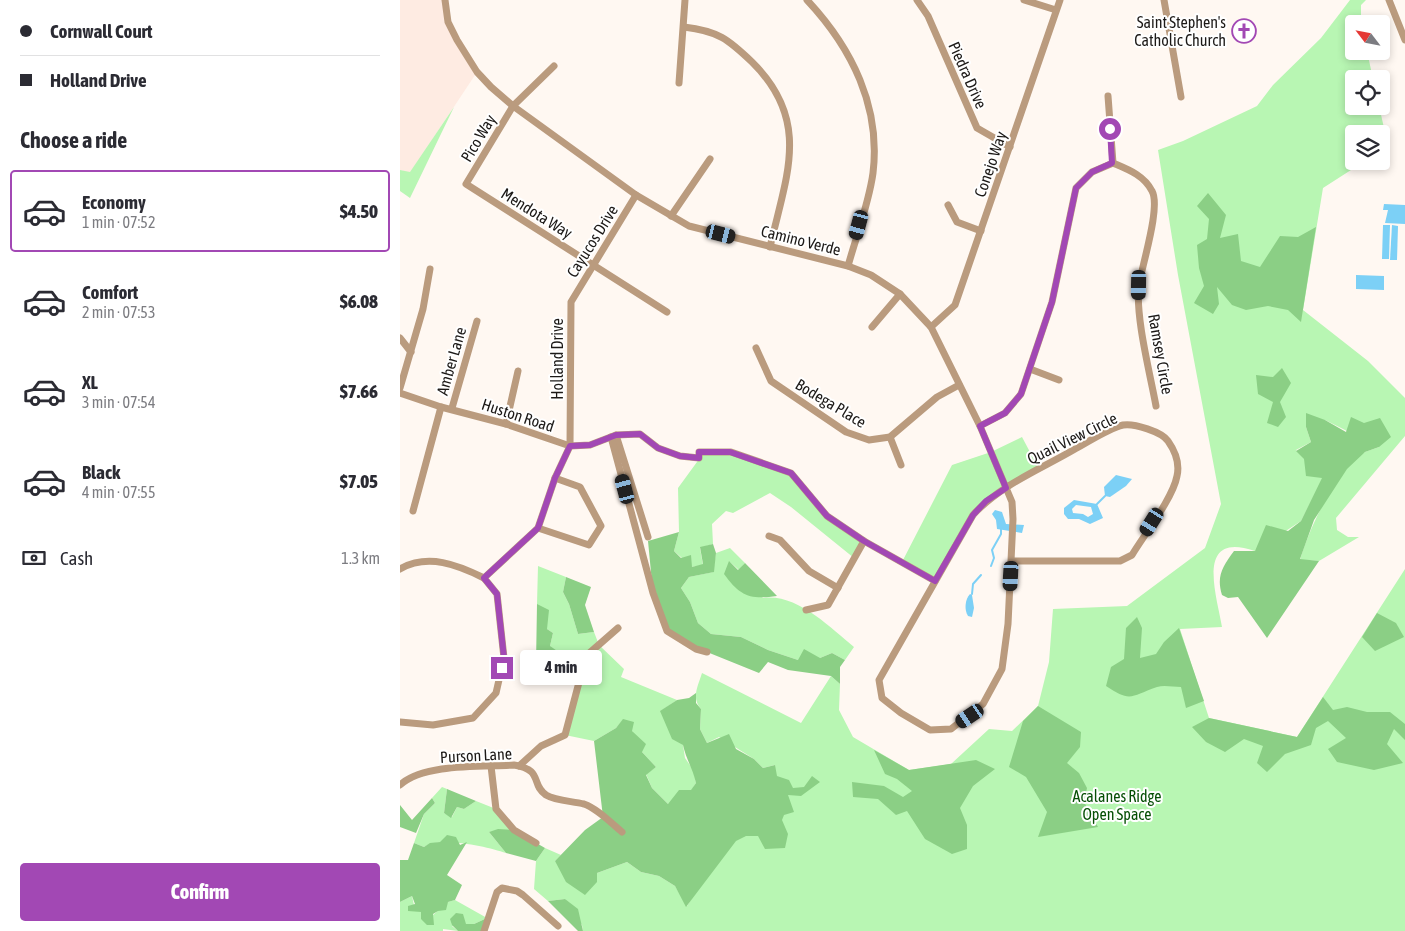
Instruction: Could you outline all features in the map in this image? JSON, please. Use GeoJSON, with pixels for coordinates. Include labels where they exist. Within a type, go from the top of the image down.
{"type":"FeatureCollection","features":[{"type":"Feature","properties":{"kind":"street","name":"Camino Verde"},"geometry":{"type":"LineString","coordinates":[[445,0],[448,22],[477,72],[513,106],[636,195],[689,226],[848,266],[872,275],[900,294],[931,327],[980,426],[1012,502],[1013,519],[1008,624],[1002,669],[983,704],[951,729],[930,730],[901,713],[882,698],[879,680],[935,581]]}},
{"type":"Feature","properties":{"kind":"street"},"geometry":{"type":"LineString","coordinates":[[679,83],[685,0]]}},
{"type":"Feature","properties":{"kind":"street","name":"Piedra Drive"},"geometry":{"type":"LineString","coordinates":[[917,0],[928,16],[977,128],[1010,147]]}},
{"type":"Feature","properties":{"kind":"street"},"geometry":{"type":"LineString","coordinates":[[1024,0],[1056,10]]}},
{"type":"Feature","properties":{"kind":"street","name":"Conejo Way"},"geometry":{"type":"LineString","coordinates":[[931,327],[955,305],[1060,0]]}},
{"type":"Feature","properties":{"kind":"street"},"geometry":{"type":"LineString","coordinates":[[1164,0],[1181,98]]}},
{"type":"Feature","properties":{"kind":"street"},"geometry":{"type":"LineString","coordinates":[[1389,0],[1405,40]]}},
{"type":"Feature","properties":{"kind":"street"},"geometry":{"type":"LineString","coordinates":[[812,2],[837,36],[856,68],[870,106],[875,136],[873,175],[848,266]]}},
{"type":"Feature","properties":{"kind":"street"},"geometry":{"type":"LineString","coordinates":[[684,26],[707,29],[731,42],[757,66],[775,90],[786,113],[791,133],[790,160],[770,247]]}},
{"type":"Feature","properties":{"kind":"street","name":"Pico Way"},"geometry":{"type":"LineString","coordinates":[[466,184],[513,106],[554,66]]}},
{"type":"Feature","properties":{"kind":"street"},"geometry":{"type":"LineString","coordinates":[[980,426],[1005,413],[1021,394],[1052,302],[1076,188],[1092,172],[1112,163],[1108,96]]}},
{"type":"Feature","properties":{"kind":"street"},"geometry":{"type":"LineString","coordinates":[[670,216],[710,159]]}},
{"type":"Feature","properties":{"kind":"street","name":"Ramsey Circle"},"geometry":{"type":"LineString","coordinates":[[1112,163],[1133,172],[1153,192],[1154,211],[1139,285],[1138,306],[1156,406]]}},
{"type":"Feature","properties":{"kind":"street","name":"Mendota Way"},"geometry":{"type":"LineString","coordinates":[[466,184],[667,312]]}},
{"type":"Feature","properties":{"kind":"street","name":"Cayucos Drive"},"geometry":{"type":"LineString","coordinates":[[571,302],[636,195]]}},
{"type":"Feature","properties":{"kind":"street"},"geometry":{"type":"LineString","coordinates":[[948,205],[957,222],[981,231]]}},
{"type":"Feature","properties":{"kind":"street"},"geometry":{"type":"LineString","coordinates":[[400,388],[423,308],[430,269]]}},
{"type":"Feature","properties":{"kind":"street"},"geometry":{"type":"LineString","coordinates":[[872,327],[900,294]]}},
{"type":"Feature","properties":{"kind":"street","name":"Holland Drive"},"geometry":{"type":"LineString","coordinates":[[484,578],[538,528],[555,478],[570,446],[571,302]]}},
{"type":"Feature","properties":{"kind":"street","name":"Amber Lane"},"geometry":{"type":"LineString","coordinates":[[452,408],[477,321]]}},
{"type":"Feature","properties":{"kind":"street"},"geometry":{"type":"LineString","coordinates":[[400,338],[411,352]]}},
{"type":"Feature","properties":{"kind":"street","name":"Bodega Place"},"geometry":{"type":"LineString","coordinates":[[756,348],[771,381],[846,432],[869,440],[890,437]]}},
{"type":"Feature","properties":{"kind":"street"},"geometry":{"type":"LineString","coordinates":[[1030,369],[1059,380]]}},
{"type":"Feature","properties":{"kind":"street"},"geometry":{"type":"LineString","coordinates":[[506,424],[518,371]]}},
{"type":"Feature","properties":{"kind":"street"},"geometry":{"type":"LineString","coordinates":[[901,465],[890,437],[937,397],[959,385]]}},
{"type":"Feature","properties":{"kind":"street","name":"Huston Road"},"geometry":{"type":"LineString","coordinates":[[400,393],[441,407],[452,408],[506,424],[570,446],[590,445],[614,436],[640,434],[658,448],[680,456],[699,458],[699,452],[705,450],[730,452],[791,473],[827,516],[864,541],[935,581]]}},
{"type":"Feature","properties":{"kind":"street"},"geometry":{"type":"LineString","coordinates":[[413,511],[441,407]]}},
{"type":"Feature","properties":{"kind":"street","name":"Quail View Circle"},"geometry":{"type":"LineString","coordinates":[[935,581],[973,515],[986,501],[1006,488],[1124,425],[1150,429],[1165,436],[1176,452],[1178,475],[1173,489],[1132,555],[1120,561],[1012,561]]}},
{"type":"Feature","properties":{"kind":"street"},"geometry":{"type":"LineString","coordinates":[[614,436],[648,537]]}},
{"type":"Feature","properties":{"kind":"street"},"geometry":{"type":"LineString","coordinates":[[614,436],[653,593],[667,631],[696,649],[707,652]]}},
{"type":"Feature","properties":{"kind":"street"},"geometry":{"type":"LineString","coordinates":[[538,528],[589,545],[601,526],[580,487],[555,478]]}},
{"type":"Feature","properties":{"kind":"street"},"geometry":{"type":"LineString","coordinates":[[770,536],[780,540],[809,571],[838,588]]}},
{"type":"Feature","properties":{"kind":"street"},"geometry":{"type":"LineString","coordinates":[[806,610],[828,605],[864,541]]}},
{"type":"Feature","properties":{"kind":"street"},"geometry":{"type":"LineString","coordinates":[[400,569],[419,561],[457,564],[484,578],[497,594],[504,658],[496,693],[473,718],[433,725],[400,722]]}},
{"type":"Feature","properties":{"kind":"street"},"geometry":{"type":"LineString","coordinates":[[519,766],[540,746],[565,735],[586,656],[618,628]]}},
{"type":"Feature","properties":{"kind":"street"},"geometry":{"type":"LineString","coordinates":[[490,766],[496,809],[514,830],[536,844]]}},
{"type":"Feature","properties":{"kind":"street","name":"Purson Lane"},"geometry":{"type":"LineString","coordinates":[[400,785],[409,778],[427,772],[490,766],[526,767],[536,775],[541,790],[547,795],[586,805],[622,832]]}},
{"type":"Feature","properties":{"kind":"street"},"geometry":{"type":"LineString","coordinates":[[484,931],[497,892],[502,888],[517,891],[523,895],[558,926]]}},
{"type":"Feature","properties":{"kind":"shaded area"},"geometry":{"type":"Polygon","coordinates":[[[400,0],[445,0],[448,22],[477,72],[410,173],[400,170],[400,0]]]}},
{"type":"Feature","properties":{"kind":"green space","name":"Acalanes Ridge Open Space"},"geometry":{"type":"Polygon","coordinates":[[[1350,0],[1366,0],[1361,5],[1361,15],[1345,15],[1345,60],[1369,60],[1371,70],[1345,70],[1345,115],[1381,115],[1383,125],[1345,125],[1345,170],[1351,170],[1323,188],[1303,310],[1368,361],[1405,398],[1405,436],[1336,518],[1337,530],[1348,537],[1359,537],[1319,561],[1300,560],[1310,532],[1334,485],[1354,460],[1365,452],[1379,447],[1325,420],[1306,427],[1311,442],[1296,450],[1323,478],[1301,521],[1255,551],[1236,547],[1223,550],[1216,558],[1214,570],[1216,599],[1222,627],[1180,629],[1209,718],[1297,737],[1405,569],[1405,931],[583,931],[582,925],[565,899],[548,901],[534,889],[536,861],[545,848],[561,855],[555,861],[597,873],[627,862],[641,872],[659,876],[675,886],[687,906],[775,765],[763,768],[754,759],[719,737],[707,743],[700,729],[701,709],[696,701],[697,687],[702,673],[801,723],[831,676],[840,684],[839,710],[853,737],[909,770],[951,764],[989,729],[1012,731],[1038,706],[1049,662],[1053,609],[1127,606],[1205,548],[1221,504],[1178,275],[1158,150],[1183,141],[1257,106],[1273,85],[1321,38],[1350,0]]]}},
{"type":"Feature","properties":{"kind":"green space"},"geometry":{"type":"Polygon","coordinates":[[[454,107],[410,198],[400,191],[400,170],[410,172],[454,107]]]}},
{"type":"Feature","properties":{"kind":"green space"},"geometry":{"type":"Polygon","coordinates":[[[1208,193],[1226,215],[1220,238],[1238,234],[1241,261],[1260,267],[1280,236],[1298,237],[1316,227],[1301,322],[1288,310],[1268,306],[1246,310],[1232,305],[1217,287],[1219,304],[1213,314],[1194,303],[1204,286],[1199,268],[1197,245],[1207,239],[1209,219],[1197,206],[1208,193]]]}},
{"type":"Feature","properties":{"kind":"green space"},"geometry":{"type":"Polygon","coordinates":[[[1282,368],[1291,383],[1280,402],[1286,417],[1278,427],[1267,423],[1273,402],[1258,394],[1256,375],[1273,377],[1282,368]]]}},
{"type":"Feature","properties":{"kind":"green space"},"geometry":{"type":"Polygon","coordinates":[[[1306,413],[1325,420],[1346,432],[1351,417],[1364,423],[1380,418],[1391,437],[1379,447],[1365,452],[1347,469],[1314,520],[1300,559],[1319,561],[1267,638],[1238,597],[1228,598],[1222,595],[1220,577],[1234,551],[1255,551],[1266,525],[1288,531],[1301,521],[1322,478],[1306,476],[1304,459],[1296,451],[1311,442],[1306,427],[1306,413]]]}},
{"type":"Feature","properties":{"kind":"green space"},"geometry":{"type":"Polygon","coordinates":[[[1022,437],[1039,469],[986,501],[935,581],[902,562],[952,465],[991,452],[1022,437]]]}},
{"type":"Feature","properties":{"kind":"green space"},"geometry":{"type":"Polygon","coordinates":[[[705,451],[731,452],[791,473],[827,516],[864,541],[854,558],[791,507],[770,493],[733,513],[726,511],[712,524],[713,544],[700,548],[703,565],[692,567],[674,551],[679,532],[678,488],[705,451]]]}},
{"type":"Feature","properties":{"kind":"green space"},"geometry":{"type":"Polygon","coordinates":[[[679,532],[674,551],[681,558],[691,555],[692,567],[703,564],[700,547],[713,544],[716,553],[714,572],[689,577],[681,588],[690,602],[698,623],[711,634],[741,637],[768,650],[798,660],[804,649],[820,658],[832,653],[845,660],[840,667],[840,684],[831,676],[788,670],[768,662],[759,673],[707,652],[667,631],[653,593],[648,541],[679,532]]]}},
{"type":"Feature","properties":{"kind":"green space"},"geometry":{"type":"Polygon","coordinates":[[[730,548],[745,563],[739,570],[729,561],[763,598],[775,598],[800,606],[823,621],[854,647],[845,660],[832,653],[820,658],[798,660],[768,650],[741,637],[711,634],[698,623],[690,602],[681,588],[689,577],[713,572],[716,553],[730,548]]]}},
{"type":"Feature","properties":{"kind":"green space"},"geometry":{"type":"Polygon","coordinates":[[[729,561],[738,570],[745,563],[777,596],[753,597],[741,592],[724,574],[729,561]]]}},
{"type":"Feature","properties":{"kind":"green space"},"geometry":{"type":"Polygon","coordinates":[[[538,566],[566,577],[563,592],[569,604],[578,634],[594,632],[599,645],[624,669],[621,677],[677,700],[661,711],[683,745],[685,758],[694,771],[696,783],[691,791],[668,804],[652,788],[646,774],[656,767],[642,752],[632,731],[623,720],[616,728],[594,741],[565,735],[581,674],[552,667],[555,660],[550,646],[553,633],[547,629],[537,604],[538,566]]]}},
{"type":"Feature","properties":{"kind":"green space"},"geometry":{"type":"Polygon","coordinates":[[[566,577],[591,587],[585,605],[594,632],[578,634],[569,604],[563,592],[566,577]]]}},
{"type":"Feature","properties":{"kind":"green space"},"geometry":{"type":"Polygon","coordinates":[[[537,604],[549,610],[547,629],[553,633],[550,646],[563,655],[555,660],[552,667],[536,664],[537,604]]]}},
{"type":"Feature","properties":{"kind":"green space"},"geometry":{"type":"Polygon","coordinates":[[[1377,613],[1396,623],[1404,637],[1375,651],[1362,637],[1377,613]]]}},
{"type":"Feature","properties":{"kind":"green space"},"geometry":{"type":"Polygon","coordinates":[[[1137,617],[1142,628],[1140,658],[1156,654],[1164,642],[1179,628],[1204,701],[1186,708],[1181,687],[1160,686],[1136,695],[1126,696],[1106,686],[1111,667],[1124,659],[1126,628],[1137,617]]]}},
{"type":"Feature","properties":{"kind":"green space"},"geometry":{"type":"Polygon","coordinates":[[[696,693],[696,703],[701,709],[700,729],[707,743],[729,734],[736,749],[754,759],[763,768],[775,765],[777,776],[789,780],[793,788],[804,787],[812,776],[820,782],[801,796],[788,795],[794,812],[784,815],[782,820],[788,834],[785,848],[765,849],[758,836],[746,836],[736,841],[686,907],[675,886],[659,876],[641,872],[627,862],[597,873],[597,882],[585,895],[566,882],[555,861],[585,830],[603,817],[594,741],[616,728],[623,719],[634,722],[632,731],[646,744],[642,752],[656,767],[646,775],[652,788],[668,804],[679,790],[691,790],[696,783],[683,745],[672,739],[660,711],[677,700],[689,698],[696,693]]]}},
{"type":"Feature","properties":{"kind":"green space"},"geometry":{"type":"Polygon","coordinates":[[[1323,697],[1333,710],[1347,707],[1367,712],[1390,712],[1405,724],[1405,740],[1394,729],[1387,744],[1403,763],[1374,770],[1337,762],[1328,749],[1346,738],[1328,721],[1316,728],[1311,745],[1285,754],[1267,772],[1257,763],[1263,746],[1244,739],[1225,752],[1206,742],[1192,727],[1209,718],[1297,737],[1323,697]]]}},
{"type":"Feature","properties":{"kind":"green space"},"geometry":{"type":"Polygon","coordinates":[[[1038,706],[1081,732],[1080,747],[1067,763],[1079,773],[1087,788],[1084,802],[1098,827],[1038,837],[1047,812],[1026,777],[1009,767],[1023,721],[1038,706]]]}},
{"type":"Feature","properties":{"kind":"green space"},"geometry":{"type":"Polygon","coordinates":[[[874,750],[909,770],[976,760],[995,769],[973,786],[960,808],[967,825],[967,849],[952,854],[925,839],[907,811],[896,815],[878,799],[853,797],[852,782],[884,786],[903,797],[912,791],[897,779],[885,774],[874,750]]]}},
{"type":"Feature","properties":{"kind":"green space"},"geometry":{"type":"Polygon","coordinates":[[[442,787],[447,789],[444,813],[452,817],[457,807],[464,809],[476,801],[496,809],[514,830],[489,832],[506,853],[453,842],[442,842],[424,847],[414,843],[424,814],[435,803],[432,798],[442,787]]]}},
{"type":"Feature","properties":{"kind":"green space"},"geometry":{"type":"Polygon","coordinates":[[[447,789],[476,801],[464,809],[457,807],[451,818],[444,813],[447,789]]]}},
{"type":"Feature","properties":{"kind":"green space"},"geometry":{"type":"Polygon","coordinates":[[[432,798],[435,803],[424,814],[416,833],[400,827],[400,805],[412,820],[432,798]]]}},
{"type":"Feature","properties":{"kind":"green space"},"geometry":{"type":"Polygon","coordinates":[[[498,829],[514,830],[545,848],[536,861],[506,853],[489,832],[498,829]]]}},
{"type":"Feature","properties":{"kind":"green space"},"geometry":{"type":"Polygon","coordinates":[[[447,835],[456,837],[460,845],[467,842],[447,875],[462,885],[455,900],[448,902],[446,910],[433,914],[434,925],[427,925],[421,919],[421,912],[408,911],[408,906],[415,904],[412,896],[400,902],[400,860],[408,860],[414,843],[424,847],[430,843],[440,842],[447,835]]]}},
{"type":"Feature","properties":{"kind":"green space"},"geometry":{"type":"Polygon","coordinates":[[[412,896],[415,910],[433,915],[448,902],[455,900],[487,918],[474,924],[452,926],[458,931],[443,929],[443,931],[400,931],[400,902],[412,896]]]}},
{"type":"Feature","properties":{"kind":"green space"},"geometry":{"type":"Polygon","coordinates":[[[565,899],[578,909],[583,931],[578,931],[548,901],[565,899]]]}},
{"type":"Feature","properties":{"kind":"green space"},"geometry":{"type":"Polygon","coordinates":[[[456,913],[463,914],[466,924],[474,924],[487,918],[484,931],[458,931],[452,925],[450,919],[456,913]]]}},
{"type":"Feature","properties":{"kind":"water"},"geometry":{"type":"Polygon","coordinates":[[[1384,204],[1405,205],[1405,224],[1385,223],[1388,210],[1383,210],[1384,204]]]}},
{"type":"Feature","properties":{"kind":"water"},"geometry":{"type":"Polygon","coordinates":[[[1383,225],[1390,225],[1389,259],[1382,259],[1383,225]]]}},
{"type":"Feature","properties":{"kind":"water"},"geometry":{"type":"Polygon","coordinates":[[[1392,225],[1398,226],[1397,260],[1390,260],[1392,225]]]}},
{"type":"Feature","properties":{"kind":"water"},"geometry":{"type":"Polygon","coordinates":[[[1356,275],[1384,276],[1384,290],[1356,289],[1356,275]]]}},
{"type":"Feature","properties":{"kind":"water"},"geometry":{"type":"Polygon","coordinates":[[[1116,475],[1132,479],[1126,486],[1110,497],[1105,496],[1104,487],[1116,475]]]}},
{"type":"Feature","properties":{"kind":"water"},"geometry":{"type":"Polygon","coordinates":[[[1074,500],[1097,504],[1103,518],[1090,524],[1079,519],[1068,519],[1064,514],[1064,508],[1074,500]],[[1076,505],[1072,509],[1073,513],[1083,514],[1088,517],[1093,514],[1091,507],[1076,505]]]}},
{"type":"Feature","properties":{"kind":"water"},"geometry":{"type":"Polygon","coordinates":[[[995,510],[1002,512],[1006,524],[1024,525],[1022,533],[997,529],[996,520],[992,514],[995,510]]]}},
{"type":"Feature","properties":{"kind":"water"},"geometry":{"type":"Polygon","coordinates":[[[970,594],[972,595],[974,608],[972,617],[968,616],[966,608],[966,602],[970,594]]]}},
{"type":"Feature","properties":{"kind":"waterway"},"geometry":{"type":"LineString","coordinates":[[1097,504],[1105,496]]}},
{"type":"Feature","properties":{"kind":"waterway"},"geometry":{"type":"LineString","coordinates":[[991,566],[994,558],[992,550],[1001,534],[1001,529]]}},
{"type":"Feature","properties":{"kind":"waterway"},"geometry":{"type":"LineString","coordinates":[[972,594],[973,584],[981,575]]}},
{"type":"Feature","properties":{"kind":"place","name":"Saint Stephen's Catholic Church"},"geometry":{"type":"Point","coordinates":[1244,31]}},
{"type":"Feature","properties":{"kind":"route"},"geometry":{"type":"LineString","coordinates":[[502,668],[504,658],[497,594],[484,578],[538,528],[555,478],[570,446],[590,445],[616,435],[640,434],[658,448],[680,456],[699,458],[699,452],[705,450],[730,452],[791,473],[827,516],[864,541],[935,581],[973,515],[986,501],[1006,488],[980,426],[1005,413],[1021,394],[1052,302],[1076,188],[1092,172],[1112,163],[1110,129]]}}]}
